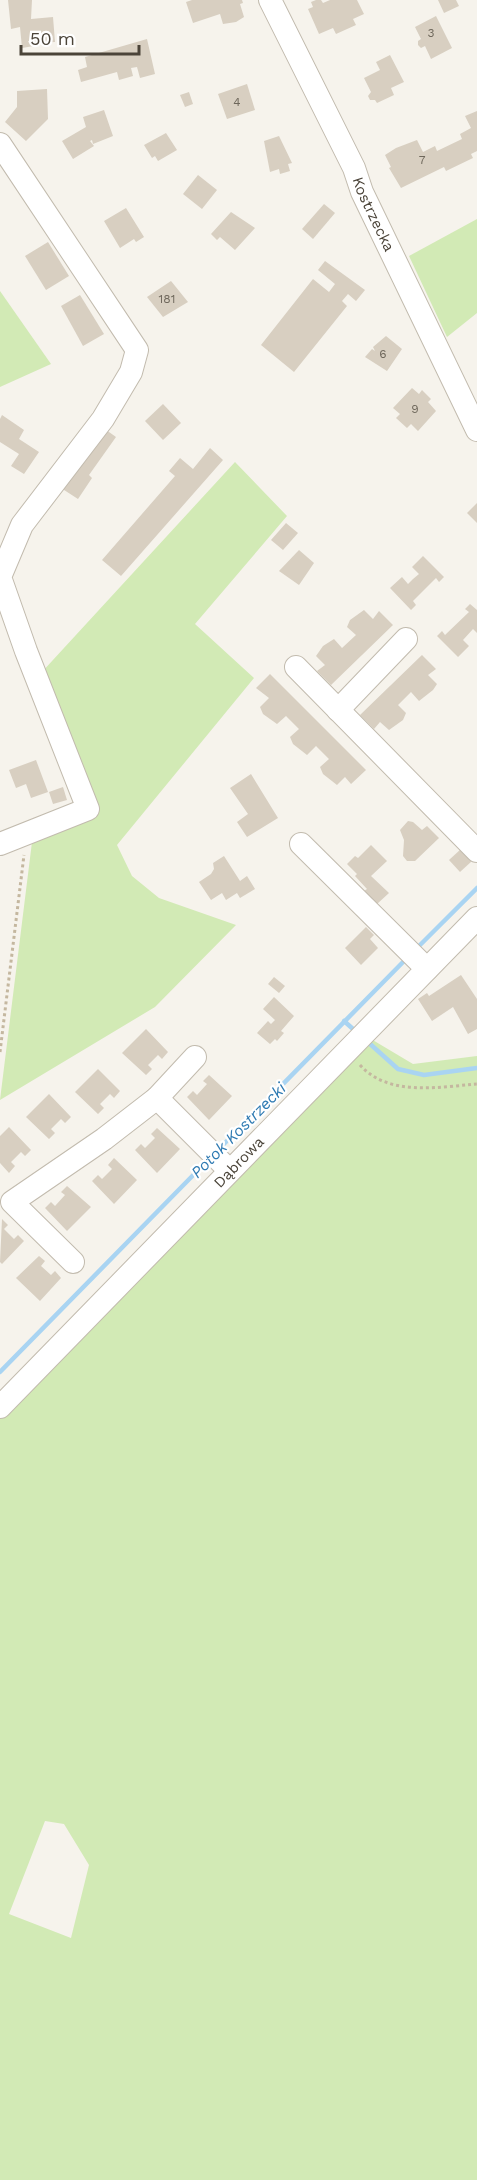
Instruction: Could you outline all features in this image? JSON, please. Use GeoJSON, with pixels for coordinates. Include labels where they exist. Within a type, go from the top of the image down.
{"type":"FeatureCollection","features":[{"type":"Feature","properties":{"kind":"street","name":"Kostrzecka"},"geometry":{"type":"LineString","coordinates":[[270,0],[354,168],[362,192],[477,430]]}},
{"type":"Feature","properties":{"kind":"street"},"geometry":{"type":"LineString","coordinates":[[0,144],[137,350],[131,372],[103,419],[22,525],[0,577],[26,651],[88,809],[0,844]]}},
{"type":"Feature","properties":{"kind":"street"},"geometry":{"type":"LineString","coordinates":[[338,710],[406,639]]}},
{"type":"Feature","properties":{"kind":"street"},"geometry":{"type":"LineString","coordinates":[[296,668],[477,851]]}},
{"type":"Feature","properties":{"kind":"street"},"geometry":{"type":"LineString","coordinates":[[301,844],[417,958]]}},
{"type":"Feature","properties":{"kind":"street","name":"Dąbrowa"},"geometry":{"type":"LineString","coordinates":[[0,1407],[219,1160],[346,1051],[417,958],[477,918]]}},
{"type":"Feature","properties":{"kind":"street"},"geometry":{"type":"LineString","coordinates":[[73,1262],[6,1197],[104,1139],[157,1098],[195,1057]]}},
{"type":"Feature","properties":{"kind":"street"},"geometry":{"type":"LineString","coordinates":[[157,1098],[219,1160]]}},
{"type":"Feature","properties":{"kind":"path"},"geometry":{"type":"LineString","coordinates":[[0,1052],[26,833]]}},
{"type":"Feature","properties":{"kind":"path"},"geometry":{"type":"LineString","coordinates":[[346,1051],[368,1074],[395,1086],[477,1084]]}},
{"type":"Feature","properties":{"kind":"green space"},"geometry":{"type":"Polygon","coordinates":[[[477,219],[477,313],[447,337],[409,256],[477,219]]]}},
{"type":"Feature","properties":{"kind":"green space"},"geometry":{"type":"Polygon","coordinates":[[[0,291],[51,364],[0,387],[0,291]]]}},
{"type":"Feature","properties":{"kind":"green space"},"geometry":{"type":"Polygon","coordinates":[[[235,462],[287,516],[195,624],[254,678],[117,845],[132,876],[159,898],[236,925],[155,1007],[0,1100],[32,842],[98,814],[41,673],[235,462]]]}},
{"type":"Feature","properties":{"kind":"green space"},"geometry":{"type":"Polygon","coordinates":[[[371,1039],[413,1064],[477,1056],[477,2180],[0,2180],[0,1418],[371,1039]],[[45,1821],[9,1914],[71,1938],[89,1865],[64,1824],[45,1821]]]}},
{"type":"Feature","properties":{"kind":"building"},"geometry":{"type":"Polygon","coordinates":[[[8,0],[32,0],[31,19],[53,17],[55,42],[33,43],[34,46],[22,48],[20,27],[11,29],[8,0]]]}},
{"type":"Feature","properties":{"kind":"building"},"geometry":{"type":"Polygon","coordinates":[[[242,0],[243,3],[240,4],[244,17],[236,22],[223,24],[220,14],[193,23],[186,2],[242,0]]]}},
{"type":"Feature","properties":{"kind":"building"},"geometry":{"type":"Polygon","coordinates":[[[321,0],[323,3],[330,0],[357,0],[364,14],[353,19],[356,25],[336,34],[333,28],[319,34],[308,9],[313,7],[311,2],[321,0]]]}},
{"type":"Feature","properties":{"kind":"building"},"geometry":{"type":"Polygon","coordinates":[[[438,0],[456,0],[459,6],[444,13],[438,0]]]}},
{"type":"Feature","properties":{"kind":"building"},"geometry":{"type":"Polygon","coordinates":[[[436,16],[452,48],[431,59],[425,46],[421,48],[418,45],[421,39],[415,27],[436,16]]]}},
{"type":"Feature","properties":{"kind":"building"},"geometry":{"type":"Polygon","coordinates":[[[147,39],[155,74],[140,78],[137,67],[131,68],[133,76],[119,80],[117,72],[81,82],[78,70],[87,67],[85,57],[147,39]]]}},
{"type":"Feature","properties":{"kind":"building"},"geometry":{"type":"Polygon","coordinates":[[[390,55],[404,82],[391,88],[394,95],[377,103],[375,100],[370,100],[368,96],[371,92],[364,78],[380,70],[376,62],[390,55]]]}},
{"type":"Feature","properties":{"kind":"building"},"geometry":{"type":"Polygon","coordinates":[[[247,84],[255,110],[227,119],[218,94],[247,84]]]}},
{"type":"Feature","properties":{"kind":"building"},"geometry":{"type":"Polygon","coordinates":[[[47,89],[48,119],[26,141],[5,122],[17,107],[17,91],[47,89]]]}},
{"type":"Feature","properties":{"kind":"building"},"geometry":{"type":"Polygon","coordinates":[[[189,92],[193,104],[185,107],[180,95],[189,92]]]}},
{"type":"Feature","properties":{"kind":"building"},"geometry":{"type":"Polygon","coordinates":[[[104,110],[113,136],[93,144],[92,140],[90,141],[94,146],[73,159],[62,141],[86,127],[83,117],[104,110]]]}},
{"type":"Feature","properties":{"kind":"building"},"geometry":{"type":"Polygon","coordinates":[[[477,111],[477,151],[471,154],[473,158],[446,171],[444,167],[401,188],[389,168],[391,167],[385,155],[417,140],[423,152],[435,146],[437,151],[462,139],[460,134],[471,128],[465,116],[477,111]]]}},
{"type":"Feature","properties":{"kind":"building"},"geometry":{"type":"Polygon","coordinates":[[[166,133],[177,150],[158,161],[155,156],[152,158],[144,145],[166,133]]]}},
{"type":"Feature","properties":{"kind":"building"},"geometry":{"type":"Polygon","coordinates":[[[279,136],[292,163],[288,164],[290,171],[280,174],[279,169],[270,172],[264,141],[279,136]]]}},
{"type":"Feature","properties":{"kind":"building"},"geometry":{"type":"Polygon","coordinates":[[[198,175],[217,190],[202,209],[183,194],[198,175]]]}},
{"type":"Feature","properties":{"kind":"building"},"geometry":{"type":"Polygon","coordinates":[[[324,204],[335,213],[313,239],[302,229],[324,204]]]}},
{"type":"Feature","properties":{"kind":"building"},"geometry":{"type":"Polygon","coordinates":[[[126,208],[144,237],[136,242],[134,239],[120,248],[104,221],[126,208]]]}},
{"type":"Feature","properties":{"kind":"building"},"geometry":{"type":"Polygon","coordinates":[[[231,212],[255,228],[235,250],[220,237],[217,240],[211,234],[231,212]]]}},
{"type":"Feature","properties":{"kind":"building"},"geometry":{"type":"Polygon","coordinates":[[[48,242],[69,276],[46,290],[25,256],[48,242]]]}},
{"type":"Feature","properties":{"kind":"building"},"geometry":{"type":"Polygon","coordinates":[[[325,261],[365,290],[356,301],[348,294],[342,301],[347,306],[294,372],[261,345],[313,279],[329,292],[335,284],[318,270],[325,261]]]}},
{"type":"Feature","properties":{"kind":"building"},"geometry":{"type":"Polygon","coordinates":[[[171,281],[188,302],[163,317],[147,297],[171,281]]]}},
{"type":"Feature","properties":{"kind":"building"},"geometry":{"type":"Polygon","coordinates":[[[80,295],[104,334],[83,346],[61,306],[80,295]]]}},
{"type":"Feature","properties":{"kind":"building"},"geometry":{"type":"Polygon","coordinates":[[[386,336],[402,349],[387,371],[365,357],[372,349],[375,351],[373,347],[386,336]]]}},
{"type":"Feature","properties":{"kind":"building"},"geometry":{"type":"Polygon","coordinates":[[[412,388],[419,394],[422,390],[431,399],[428,402],[436,411],[418,431],[411,424],[407,428],[396,418],[400,414],[393,408],[412,388]]]}},
{"type":"Feature","properties":{"kind":"building"},"geometry":{"type":"Polygon","coordinates":[[[163,404],[181,423],[163,440],[145,421],[163,404]]]}},
{"type":"Feature","properties":{"kind":"building"},"geometry":{"type":"Polygon","coordinates":[[[2,415],[24,430],[19,439],[39,452],[24,474],[11,466],[19,454],[0,442],[2,415]]]}},
{"type":"Feature","properties":{"kind":"building"},"geometry":{"type":"Polygon","coordinates":[[[102,427],[116,437],[89,475],[92,478],[78,499],[61,488],[102,427]]]}},
{"type":"Feature","properties":{"kind":"building"},"geometry":{"type":"Polygon","coordinates":[[[210,448],[223,460],[121,576],[102,560],[175,476],[169,471],[180,458],[193,469],[210,448]]]}},
{"type":"Feature","properties":{"kind":"building"},"geometry":{"type":"Polygon","coordinates":[[[477,503],[477,523],[467,513],[477,503]]]}},
{"type":"Feature","properties":{"kind":"building"},"geometry":{"type":"Polygon","coordinates":[[[286,523],[298,533],[283,550],[271,540],[286,523]]]}},
{"type":"Feature","properties":{"kind":"building"},"geometry":{"type":"Polygon","coordinates":[[[299,550],[314,563],[299,585],[279,571],[299,550]]]}},
{"type":"Feature","properties":{"kind":"building"},"geometry":{"type":"Polygon","coordinates":[[[423,556],[444,577],[439,582],[436,578],[413,601],[416,605],[411,610],[390,588],[402,577],[408,584],[419,574],[412,567],[423,556]]]}},
{"type":"Feature","properties":{"kind":"building"},"geometry":{"type":"Polygon","coordinates":[[[470,604],[477,610],[477,633],[473,629],[463,640],[469,646],[458,657],[437,636],[442,631],[445,635],[469,612],[465,609],[470,604]]]}},
{"type":"Feature","properties":{"kind":"building"},"geometry":{"type":"Polygon","coordinates":[[[364,610],[373,619],[379,611],[393,625],[331,685],[317,671],[325,665],[316,656],[323,646],[334,639],[342,648],[356,635],[347,627],[350,620],[364,610]]]}},
{"type":"Feature","properties":{"kind":"building"},"geometry":{"type":"Polygon","coordinates":[[[422,655],[436,669],[428,675],[437,684],[419,701],[411,692],[398,705],[406,713],[403,720],[389,730],[380,722],[374,729],[360,715],[422,655]]]}},
{"type":"Feature","properties":{"kind":"building"},"geometry":{"type":"Polygon","coordinates":[[[270,674],[366,770],[351,784],[345,777],[337,785],[323,774],[320,767],[329,759],[316,746],[307,755],[293,744],[290,737],[299,729],[286,716],[277,724],[263,714],[260,707],[269,698],[256,688],[270,674]]]}},
{"type":"Feature","properties":{"kind":"building"},"geometry":{"type":"Polygon","coordinates":[[[36,760],[48,792],[31,798],[26,784],[16,788],[9,770],[36,760]]]}},
{"type":"Feature","properties":{"kind":"building"},"geometry":{"type":"Polygon","coordinates":[[[251,774],[278,818],[247,837],[237,822],[248,814],[230,788],[251,774]]]}},
{"type":"Feature","properties":{"kind":"building"},"geometry":{"type":"Polygon","coordinates":[[[63,787],[67,800],[53,804],[49,792],[63,787]]]}},
{"type":"Feature","properties":{"kind":"building"},"geometry":{"type":"Polygon","coordinates":[[[408,821],[413,822],[422,830],[427,826],[439,838],[415,861],[407,861],[403,856],[404,840],[400,830],[408,821]]]}},
{"type":"Feature","properties":{"kind":"building"},"geometry":{"type":"Polygon","coordinates":[[[371,845],[387,861],[371,876],[389,893],[377,904],[364,891],[367,889],[347,864],[355,856],[358,858],[371,845]]]}},
{"type":"Feature","properties":{"kind":"building"},"geometry":{"type":"Polygon","coordinates":[[[461,849],[472,861],[460,872],[449,860],[461,849]]]}},
{"type":"Feature","properties":{"kind":"building"},"geometry":{"type":"Polygon","coordinates":[[[224,856],[240,881],[247,876],[255,889],[240,898],[237,893],[226,900],[222,893],[211,900],[199,882],[211,874],[214,869],[213,863],[224,856]]]}},
{"type":"Feature","properties":{"kind":"building"},"geometry":{"type":"Polygon","coordinates":[[[366,927],[374,935],[370,939],[378,948],[361,965],[345,948],[366,927]]]}},
{"type":"Feature","properties":{"kind":"building"},"geometry":{"type":"Polygon","coordinates":[[[461,975],[477,999],[477,1029],[468,1034],[453,1007],[432,1021],[418,999],[427,993],[429,996],[461,975]]]}},
{"type":"Feature","properties":{"kind":"building"},"geometry":{"type":"Polygon","coordinates":[[[274,977],[285,986],[279,993],[268,984],[274,977]]]}},
{"type":"Feature","properties":{"kind":"building"},"geometry":{"type":"Polygon","coordinates":[[[274,997],[294,1016],[281,1031],[284,1033],[277,1041],[275,1039],[270,1044],[257,1033],[268,1021],[271,1024],[275,1020],[263,1009],[274,997]]]}},
{"type":"Feature","properties":{"kind":"building"},"geometry":{"type":"Polygon","coordinates":[[[146,1029],[168,1052],[162,1059],[158,1055],[148,1065],[152,1069],[146,1075],[122,1053],[146,1029]]]}},
{"type":"Feature","properties":{"kind":"building"},"geometry":{"type":"Polygon","coordinates":[[[98,1069],[120,1091],[114,1098],[110,1094],[100,1104],[104,1108],[98,1114],[75,1092],[98,1069]]]}},
{"type":"Feature","properties":{"kind":"building"},"geometry":{"type":"Polygon","coordinates":[[[209,1075],[232,1096],[209,1120],[187,1097],[193,1091],[197,1095],[207,1084],[203,1081],[209,1075]]]}},
{"type":"Feature","properties":{"kind":"building"},"geometry":{"type":"Polygon","coordinates":[[[49,1094],[71,1117],[65,1123],[61,1119],[51,1129],[55,1133],[49,1139],[26,1117],[49,1094]]]}},
{"type":"Feature","properties":{"kind":"building"},"geometry":{"type":"Polygon","coordinates":[[[9,1127],[31,1150],[25,1156],[21,1152],[11,1162],[15,1166],[9,1173],[0,1163],[0,1136],[9,1127]]]}},
{"type":"Feature","properties":{"kind":"building"},"geometry":{"type":"Polygon","coordinates":[[[157,1128],[180,1149],[157,1173],[135,1150],[141,1144],[145,1148],[155,1138],[151,1134],[157,1128]]]}},
{"type":"Feature","properties":{"kind":"building"},"geometry":{"type":"Polygon","coordinates":[[[114,1158],[137,1180],[114,1204],[92,1181],[98,1175],[102,1179],[112,1169],[108,1165],[114,1158]]]}},
{"type":"Feature","properties":{"kind":"building"},"geometry":{"type":"Polygon","coordinates":[[[67,1186],[91,1207],[67,1231],[45,1208],[51,1202],[55,1206],[65,1195],[61,1192],[67,1186]]]}},
{"type":"Feature","properties":{"kind":"building"},"geometry":{"type":"Polygon","coordinates":[[[2,1219],[8,1225],[4,1229],[14,1239],[18,1235],[24,1241],[2,1264],[0,1262],[2,1219]]]}},
{"type":"Feature","properties":{"kind":"building"},"geometry":{"type":"Polygon","coordinates":[[[39,1256],[45,1261],[41,1266],[51,1275],[55,1271],[61,1278],[40,1301],[16,1278],[39,1256]]]}},
{"type":"Feature","properties":{"kind":"waterway","name":"Potok Kostrzecki"},"geometry":{"type":"LineString","coordinates":[[416,949],[477,888]]}},
{"type":"Feature","properties":{"kind":"waterway","name":"Potok Kostrzecki"},"geometry":{"type":"LineString","coordinates":[[218,1150],[406,959]]}},
{"type":"Feature","properties":{"kind":"waterway"},"geometry":{"type":"LineString","coordinates":[[344,1021],[353,1029]]}},
{"type":"Feature","properties":{"kind":"waterway"},"geometry":{"type":"LineString","coordinates":[[369,1043],[398,1069],[424,1075],[477,1068]]}},
{"type":"Feature","properties":{"kind":"waterway","name":"Potok Kostrzecki"},"geometry":{"type":"LineString","coordinates":[[0,1372],[208,1160]]}}]}
